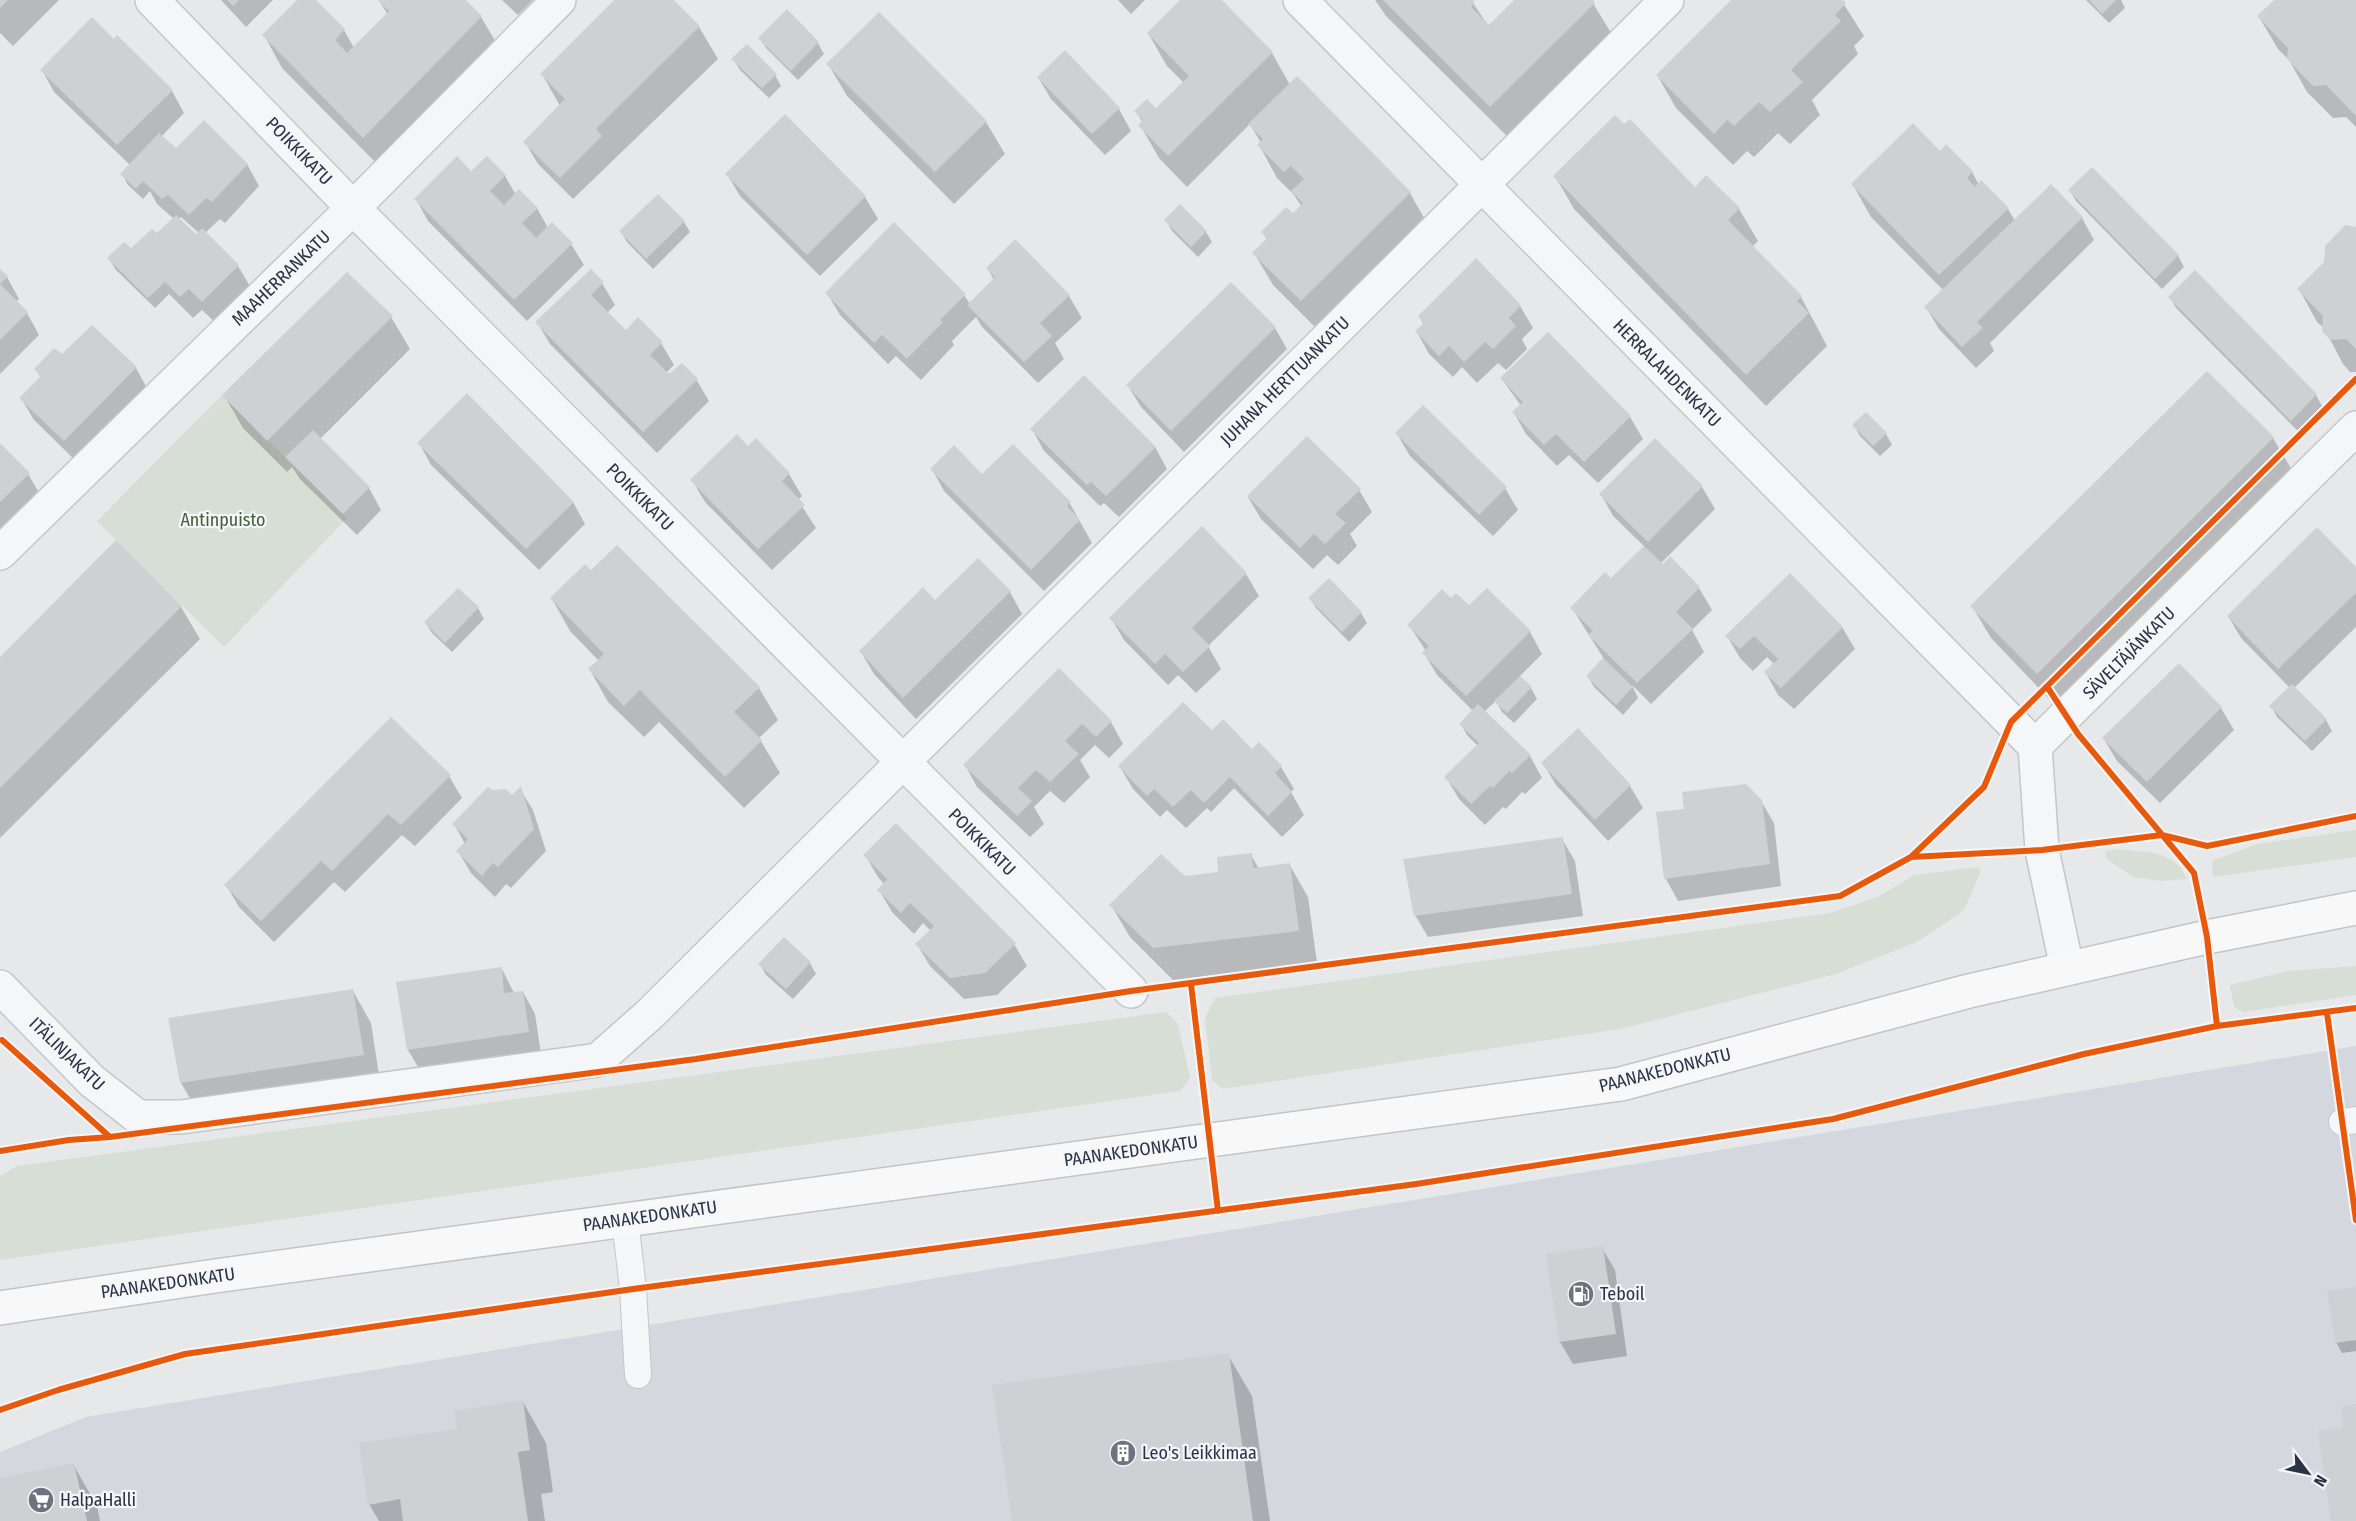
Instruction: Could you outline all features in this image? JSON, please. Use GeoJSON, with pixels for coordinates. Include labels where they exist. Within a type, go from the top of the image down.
{"type":"FeatureCollection","features":[{"type":"Feature","properties":{"kind":"main road","name":"PAANAKEDONKATU"},"geometry":{"type":"LineString","coordinates":[[0,1308],[215,1276],[1621,1084],[1969,991],[2067,968],[2356,908]]}},
{"type":"Feature","properties":{"kind":"street","name":"POIKKIKATU"},"geometry":{"type":"LineString","coordinates":[[152,0],[353,207],[1131,991]]}},
{"type":"Feature","properties":{"kind":"street","name":"MAAHERRANKATU"},"geometry":{"type":"LineString","coordinates":[[0,553],[353,207],[559,0]]}},
{"type":"Feature","properties":{"kind":"street","name":"HERRALAHDENKATU"},"geometry":{"type":"LineString","coordinates":[[1300,0],[2035,746]]}},
{"type":"Feature","properties":{"kind":"street","name":"JUHANA HERTTUANKATU"},"geometry":{"type":"LineString","coordinates":[[902,762],[1667,0]]}},
{"type":"Feature","properties":{"kind":"street","name":"SÄVELTÄJÄNKATU"},"geometry":{"type":"LineString","coordinates":[[2035,746],[2356,428]]}},
{"type":"Feature","properties":{"kind":"street"},"geometry":{"type":"LineString","coordinates":[[2035,746],[2042,850],[2067,968]]}},
{"type":"Feature","properties":{"kind":"street","name":"ITÄLINJAKATU"},"geometry":{"type":"LineString","coordinates":[[0,987],[92,1081],[138,1117],[181,1118],[598,1060],[650,1014],[902,762]]}},
{"type":"Feature","properties":{"kind":"lane"},"geometry":{"type":"LineString","coordinates":[[625,1220],[633,1289],[638,1375]]}},
{"type":"Feature","properties":{"kind":"shaded area"},"geometry":{"type":"Polygon","coordinates":[[[2356,1046],[2356,1521],[0,1521],[0,1452],[86,1417],[2356,1046]]]}},
{"type":"Feature","properties":{"kind":"green space","name":"Antinpuisto"},"geometry":{"type":"Polygon","coordinates":[[[222,395],[347,518],[224,647],[97,521],[222,395]]]}},
{"type":"Feature","properties":{"kind":"green space"},"geometry":{"type":"Polygon","coordinates":[[[2356,830],[2356,857],[2213,877],[2212,861],[2258,844],[2356,830]]]}},
{"type":"Feature","properties":{"kind":"green space"},"geometry":{"type":"Polygon","coordinates":[[[2118,849],[2149,852],[2167,857],[2175,862],[2187,879],[2160,881],[2134,877],[2107,859],[2105,852],[2118,849]]]}},
{"type":"Feature","properties":{"kind":"green space"},"geometry":{"type":"Polygon","coordinates":[[[1978,867],[1981,871],[1964,910],[1917,942],[1836,974],[1620,1029],[1223,1089],[1212,1080],[1205,1018],[1215,998],[1830,913],[1878,897],[1914,875],[1978,867]]]}},
{"type":"Feature","properties":{"kind":"green space"},"geometry":{"type":"Polygon","coordinates":[[[2356,966],[2356,995],[2243,1012],[2234,1007],[2230,985],[2288,971],[2356,966]]]}},
{"type":"Feature","properties":{"kind":"green space"},"geometry":{"type":"Polygon","coordinates":[[[1166,1012],[1178,1024],[1190,1078],[1180,1091],[0,1260],[0,1176],[17,1166],[1166,1012]]]}},
{"type":"Feature","properties":{"kind":"building"},"geometry":{"type":"Polygon","coordinates":[[[0,0],[8,0],[0,8],[0,0]]]}},
{"type":"Feature","properties":{"kind":"building"},"geometry":{"type":"Polygon","coordinates":[[[227,0],[239,0],[233,6],[227,0]]]}},
{"type":"Feature","properties":{"kind":"building"},"geometry":{"type":"Polygon","coordinates":[[[297,0],[316,0],[345,29],[335,40],[347,53],[389,11],[379,0],[466,0],[482,16],[363,138],[262,35],[297,0]]]}},
{"type":"Feature","properties":{"kind":"building"},"geometry":{"type":"Polygon","coordinates":[[[614,0],[674,0],[700,26],[596,129],[602,136],[560,178],[523,142],[565,99],[540,74],[614,0]]]}},
{"type":"Feature","properties":{"kind":"building"},"geometry":{"type":"Polygon","coordinates":[[[1180,0],[1222,0],[1273,52],[1168,156],[1138,125],[1143,120],[1134,111],[1147,99],[1156,108],[1189,76],[1147,33],[1180,0]]]}},
{"type":"Feature","properties":{"kind":"building"},"geometry":{"type":"Polygon","coordinates":[[[1383,0],[1473,0],[1475,2],[1471,7],[1489,25],[1514,0],[1593,0],[1595,3],[1490,107],[1383,0]]]}},
{"type":"Feature","properties":{"kind":"building"},"geometry":{"type":"Polygon","coordinates":[[[1731,0],[1843,0],[1846,3],[1835,15],[1841,21],[1791,70],[1803,82],[1770,112],[1759,102],[1734,126],[1727,120],[1714,134],[1656,75],[1731,0]]]}},
{"type":"Feature","properties":{"kind":"building"},"geometry":{"type":"Polygon","coordinates":[[[2089,0],[2116,0],[2102,14],[2089,0]]]}},
{"type":"Feature","properties":{"kind":"building"},"geometry":{"type":"Polygon","coordinates":[[[2274,0],[2356,0],[2356,116],[2326,85],[2313,86],[2287,59],[2288,48],[2257,16],[2274,0]]]}},
{"type":"Feature","properties":{"kind":"building"},"geometry":{"type":"Polygon","coordinates":[[[787,9],[819,42],[791,71],[758,38],[787,9]]]}},
{"type":"Feature","properties":{"kind":"building"},"geometry":{"type":"Polygon","coordinates":[[[879,12],[987,121],[935,172],[826,64],[879,12]]]}},
{"type":"Feature","properties":{"kind":"building"},"geometry":{"type":"Polygon","coordinates":[[[92,17],[114,39],[117,35],[173,90],[117,145],[40,70],[92,17]]]}},
{"type":"Feature","properties":{"kind":"building"},"geometry":{"type":"Polygon","coordinates":[[[747,44],[777,74],[762,88],[731,59],[747,44]]]}},
{"type":"Feature","properties":{"kind":"building"},"geometry":{"type":"Polygon","coordinates":[[[1065,50],[1120,108],[1092,134],[1037,77],[1065,50]]]}},
{"type":"Feature","properties":{"kind":"building"},"geometry":{"type":"Polygon","coordinates":[[[1297,76],[1411,192],[1301,301],[1252,253],[1267,238],[1261,232],[1286,207],[1293,213],[1303,203],[1291,191],[1304,179],[1291,166],[1284,172],[1257,145],[1263,139],[1248,124],[1297,76]]]}},
{"type":"Feature","properties":{"kind":"building"},"geometry":{"type":"Polygon","coordinates":[[[785,114],[866,196],[807,255],[725,174],[785,114]]]}},
{"type":"Feature","properties":{"kind":"building"},"geometry":{"type":"Polygon","coordinates":[[[1615,115],[1624,124],[1630,119],[1695,187],[1706,175],[1740,208],[1728,220],[1802,296],[1797,301],[1809,313],[1746,375],[1553,176],[1615,115]]]}},
{"type":"Feature","properties":{"kind":"building"},"geometry":{"type":"Polygon","coordinates":[[[204,120],[248,164],[212,202],[206,198],[189,215],[168,195],[162,199],[143,181],[136,189],[120,174],[159,133],[176,148],[204,120]]]}},
{"type":"Feature","properties":{"kind":"building"},"geometry":{"type":"Polygon","coordinates":[[[1913,123],[1940,151],[1946,144],[1973,171],[1967,178],[1975,187],[1981,180],[2009,208],[1939,275],[1851,184],[1913,123]]]}},
{"type":"Feature","properties":{"kind":"building"},"geometry":{"type":"Polygon","coordinates":[[[457,156],[471,171],[487,156],[506,175],[490,191],[504,205],[519,189],[538,208],[522,223],[536,238],[552,222],[573,243],[514,300],[414,199],[457,156]]]}},
{"type":"Feature","properties":{"kind":"building"},"geometry":{"type":"Polygon","coordinates":[[[2092,167],[2179,255],[2155,279],[2068,190],[2092,167]]]}},
{"type":"Feature","properties":{"kind":"building"},"geometry":{"type":"Polygon","coordinates":[[[2051,184],[2083,217],[1977,322],[1983,328],[1962,347],[1924,307],[2051,184]]]}},
{"type":"Feature","properties":{"kind":"building"},"geometry":{"type":"Polygon","coordinates":[[[658,194],[685,221],[646,259],[619,231],[658,194]]]}},
{"type":"Feature","properties":{"kind":"building"},"geometry":{"type":"Polygon","coordinates":[[[1180,204],[1207,231],[1191,247],[1164,220],[1180,204]]]}},
{"type":"Feature","properties":{"kind":"building"},"geometry":{"type":"Polygon","coordinates":[[[176,215],[196,234],[202,228],[239,265],[202,302],[189,289],[180,297],[165,282],[148,298],[107,258],[124,242],[131,248],[152,229],[157,233],[176,215]]]}},
{"type":"Feature","properties":{"kind":"building"},"geometry":{"type":"Polygon","coordinates":[[[894,222],[966,294],[907,359],[882,335],[874,343],[825,293],[894,222]]]}},
{"type":"Feature","properties":{"kind":"building"},"geometry":{"type":"Polygon","coordinates":[[[2345,225],[2356,227],[2356,349],[2346,339],[2330,340],[2322,331],[2323,316],[2297,289],[2324,262],[2325,246],[2345,225]]]}},
{"type":"Feature","properties":{"kind":"building"},"geometry":{"type":"Polygon","coordinates":[[[1015,239],[1070,295],[1040,323],[1052,336],[1024,362],[967,305],[995,277],[986,268],[1015,239]]]}},
{"type":"Feature","properties":{"kind":"building"},"geometry":{"type":"Polygon","coordinates":[[[1476,258],[1521,305],[1509,318],[1516,326],[1493,349],[1485,342],[1464,362],[1449,346],[1439,356],[1415,331],[1424,323],[1418,316],[1476,258]]]}},
{"type":"Feature","properties":{"kind":"building"},"geometry":{"type":"Polygon","coordinates":[[[0,269],[8,276],[0,284],[0,269]]]}},
{"type":"Feature","properties":{"kind":"building"},"geometry":{"type":"Polygon","coordinates":[[[591,269],[604,282],[591,295],[626,330],[638,317],[663,342],[650,355],[669,374],[682,363],[698,379],[643,432],[535,322],[591,269]]]}},
{"type":"Feature","properties":{"kind":"building"},"geometry":{"type":"Polygon","coordinates":[[[2195,270],[2317,394],[2291,421],[2168,297],[2195,270]]]}},
{"type":"Feature","properties":{"kind":"building"},"geometry":{"type":"Polygon","coordinates":[[[347,272],[393,316],[267,441],[222,395],[347,272]]]}},
{"type":"Feature","properties":{"kind":"building"},"geometry":{"type":"Polygon","coordinates":[[[1231,282],[1276,327],[1171,431],[1126,385],[1231,282]]]}},
{"type":"Feature","properties":{"kind":"building"},"geometry":{"type":"Polygon","coordinates":[[[0,284],[28,312],[0,340],[0,284]]]}},
{"type":"Feature","properties":{"kind":"building"},"geometry":{"type":"Polygon","coordinates":[[[92,325],[137,367],[64,441],[19,398],[41,376],[34,369],[54,348],[62,354],[92,325]]]}},
{"type":"Feature","properties":{"kind":"building"},"geometry":{"type":"Polygon","coordinates":[[[1548,332],[1631,416],[1584,462],[1556,434],[1544,445],[1512,412],[1523,402],[1500,378],[1548,332]]]}},
{"type":"Feature","properties":{"kind":"building"},"geometry":{"type":"Polygon","coordinates":[[[2207,371],[2274,437],[2037,674],[1970,606],[2207,371]]]}},
{"type":"Feature","properties":{"kind":"building"},"geometry":{"type":"Polygon","coordinates":[[[1084,375],[1156,447],[1106,496],[1091,482],[1087,485],[1030,429],[1084,375]]]}},
{"type":"Feature","properties":{"kind":"building"},"geometry":{"type":"Polygon","coordinates":[[[467,393],[574,502],[526,549],[417,443],[467,393]]]}},
{"type":"Feature","properties":{"kind":"building"},"geometry":{"type":"Polygon","coordinates":[[[1423,405],[1507,487],[1479,515],[1395,433],[1423,405]]]}},
{"type":"Feature","properties":{"kind":"building"},"geometry":{"type":"Polygon","coordinates":[[[1866,412],[1887,433],[1873,446],[1852,425],[1866,412]]]}},
{"type":"Feature","properties":{"kind":"building"},"geometry":{"type":"Polygon","coordinates":[[[313,430],[370,487],[343,514],[285,457],[313,430]]]}},
{"type":"Feature","properties":{"kind":"building"},"geometry":{"type":"Polygon","coordinates":[[[737,434],[748,446],[756,438],[790,473],[782,481],[805,505],[758,549],[690,480],[737,434]]]}},
{"type":"Feature","properties":{"kind":"building"},"geometry":{"type":"Polygon","coordinates":[[[1307,436],[1361,489],[1335,514],[1346,523],[1325,544],[1314,534],[1300,548],[1247,496],[1307,436]]]}},
{"type":"Feature","properties":{"kind":"building"},"geometry":{"type":"Polygon","coordinates":[[[1655,438],[1703,486],[1648,542],[1599,494],[1655,438]]]}},
{"type":"Feature","properties":{"kind":"building"},"geometry":{"type":"Polygon","coordinates":[[[0,443],[30,473],[0,502],[0,443]]]}},
{"type":"Feature","properties":{"kind":"building"},"geometry":{"type":"Polygon","coordinates":[[[1013,444],[1071,502],[1067,506],[1080,520],[1031,570],[930,469],[954,445],[982,474],[1013,444]]]}},
{"type":"Feature","properties":{"kind":"building"},"geometry":{"type":"Polygon","coordinates":[[[1202,526],[1247,573],[1192,628],[1210,646],[1183,672],[1165,654],[1155,664],[1109,618],[1202,526]]]}},
{"type":"Feature","properties":{"kind":"building"},"geometry":{"type":"Polygon","coordinates":[[[2317,527],[2356,567],[2356,593],[2278,669],[2227,616],[2317,527]]]}},
{"type":"Feature","properties":{"kind":"building"},"geometry":{"type":"Polygon","coordinates":[[[116,540],[182,606],[0,788],[0,657],[116,540]]]}},
{"type":"Feature","properties":{"kind":"building"},"geometry":{"type":"Polygon","coordinates":[[[617,545],[760,687],[734,712],[762,740],[725,777],[640,690],[624,706],[588,669],[604,654],[550,598],[585,564],[591,570],[617,545]]]}},
{"type":"Feature","properties":{"kind":"building"},"geometry":{"type":"Polygon","coordinates":[[[1644,546],[1663,564],[1670,556],[1700,587],[1676,612],[1693,629],[1637,683],[1588,635],[1593,631],[1570,608],[1605,572],[1611,578],[1644,546]]]}},
{"type":"Feature","properties":{"kind":"building"},"geometry":{"type":"Polygon","coordinates":[[[978,558],[1011,591],[903,698],[859,651],[923,587],[935,600],[978,558]]]}},
{"type":"Feature","properties":{"kind":"building"},"geometry":{"type":"Polygon","coordinates":[[[1790,573],[1843,627],[1781,688],[1764,672],[1778,659],[1754,636],[1740,649],[1725,636],[1790,573]]]}},
{"type":"Feature","properties":{"kind":"building"},"geometry":{"type":"Polygon","coordinates":[[[1329,578],[1362,612],[1342,632],[1308,598],[1329,578]]]}},
{"type":"Feature","properties":{"kind":"building"},"geometry":{"type":"Polygon","coordinates":[[[458,588],[479,607],[445,643],[424,622],[458,588]]]}},
{"type":"Feature","properties":{"kind":"building"},"geometry":{"type":"Polygon","coordinates":[[[1487,588],[1531,631],[1466,696],[1422,653],[1429,646],[1407,625],[1442,589],[1451,598],[1456,593],[1469,605],[1487,588]]]}},
{"type":"Feature","properties":{"kind":"building"},"geometry":{"type":"Polygon","coordinates":[[[1603,658],[1633,687],[1616,705],[1586,676],[1603,658]]]}},
{"type":"Feature","properties":{"kind":"building"},"geometry":{"type":"Polygon","coordinates":[[[2179,663],[2222,707],[2147,782],[2102,738],[2179,663]]]}},
{"type":"Feature","properties":{"kind":"building"},"geometry":{"type":"Polygon","coordinates":[[[1059,668],[1112,721],[1096,737],[1082,724],[1065,741],[1079,754],[1050,782],[1036,770],[1018,788],[1032,801],[1017,816],[963,765],[1059,668]]]}},
{"type":"Feature","properties":{"kind":"building"},"geometry":{"type":"Polygon","coordinates":[[[1520,676],[1532,687],[1507,713],[1494,701],[1520,676]]]}},
{"type":"Feature","properties":{"kind":"building"},"geometry":{"type":"Polygon","coordinates":[[[2292,684],[2327,719],[2305,741],[2269,706],[2292,684]]]}},
{"type":"Feature","properties":{"kind":"building"},"geometry":{"type":"Polygon","coordinates":[[[1183,702],[1212,730],[1223,719],[1252,749],[1259,742],[1282,766],[1275,773],[1292,792],[1268,816],[1230,777],[1204,803],[1191,790],[1173,807],[1154,789],[1147,796],[1118,766],[1183,702]]]}},
{"type":"Feature","properties":{"kind":"building"},"geometry":{"type":"Polygon","coordinates":[[[1478,704],[1531,755],[1512,773],[1509,771],[1493,788],[1490,786],[1471,804],[1444,777],[1479,743],[1459,724],[1478,704]]]}},
{"type":"Feature","properties":{"kind":"building"},"geometry":{"type":"Polygon","coordinates":[[[391,717],[451,775],[401,825],[388,814],[332,871],[321,861],[261,921],[224,885],[391,717]]]}},
{"type":"Feature","properties":{"kind":"building"},"geometry":{"type":"Polygon","coordinates":[[[1578,728],[1631,785],[1595,820],[1541,763],[1578,728]]]}},
{"type":"Feature","properties":{"kind":"building"},"geometry":{"type":"Polygon","coordinates":[[[1746,784],[1762,800],[1770,864],[1664,879],[1656,812],[1684,809],[1682,792],[1746,784]]]}},
{"type":"Feature","properties":{"kind":"building"},"geometry":{"type":"Polygon","coordinates":[[[521,786],[534,829],[498,867],[493,863],[482,876],[456,851],[468,839],[452,824],[488,787],[493,790],[506,789],[512,795],[521,786]]]}},
{"type":"Feature","properties":{"kind":"building"},"geometry":{"type":"Polygon","coordinates":[[[896,823],[1016,943],[985,973],[950,978],[915,944],[934,926],[910,903],[901,913],[877,890],[887,879],[863,855],[896,823]]]}},
{"type":"Feature","properties":{"kind":"building"},"geometry":{"type":"Polygon","coordinates":[[[1563,837],[1572,894],[1414,916],[1403,859],[1563,837]]]}},
{"type":"Feature","properties":{"kind":"building"},"geometry":{"type":"Polygon","coordinates":[[[1252,853],[1253,868],[1290,863],[1299,931],[1153,948],[1109,905],[1161,854],[1185,876],[1218,872],[1217,857],[1252,853]]]}},
{"type":"Feature","properties":{"kind":"building"},"geometry":{"type":"Polygon","coordinates":[[[784,937],[811,962],[786,989],[758,964],[784,937]]]}},
{"type":"Feature","properties":{"kind":"building"},"geometry":{"type":"Polygon","coordinates":[[[502,967],[504,993],[523,991],[529,1032],[407,1050],[396,982],[502,967]]]}},
{"type":"Feature","properties":{"kind":"building"},"geometry":{"type":"Polygon","coordinates":[[[353,989],[364,1055],[180,1083],[168,1018],[353,989]]]}},
{"type":"Feature","properties":{"kind":"building","name":"Teboil"},"geometry":{"type":"Polygon","coordinates":[[[1603,1246],[1616,1334],[1559,1342],[1546,1254],[1603,1246]]]}},
{"type":"Feature","properties":{"kind":"building"},"geometry":{"type":"Polygon","coordinates":[[[2356,1287],[2356,1340],[2335,1343],[2327,1291],[2356,1287]]]}},
{"type":"Feature","properties":{"kind":"building","name":"Leo's Leikkimaa"},"geometry":{"type":"Polygon","coordinates":[[[1229,1353],[1253,1521],[1012,1521],[992,1385],[1229,1353]]]}},
{"type":"Feature","properties":{"kind":"building"},"geometry":{"type":"Polygon","coordinates":[[[523,1400],[530,1450],[518,1452],[528,1521],[403,1521],[400,1499],[368,1505],[359,1443],[457,1429],[454,1411],[523,1400]]]}},
{"type":"Feature","properties":{"kind":"building"},"geometry":{"type":"Polygon","coordinates":[[[2356,1404],[2356,1521],[2331,1521],[2318,1431],[2343,1427],[2341,1407],[2356,1404]]]}},
{"type":"Feature","properties":{"kind":"building","name":"HalpaHalli"},"geometry":{"type":"Polygon","coordinates":[[[74,1463],[87,1521],[0,1521],[0,1478],[74,1463]]]}},
{"type":"Feature","properties":{"kind":"cycle path"},"geometry":{"type":"LineString","coordinates":[[1911,857],[1984,787],[2011,722],[2356,379]]}},
{"type":"Feature","properties":{"kind":"cycle path"},"geometry":{"type":"LineString","coordinates":[[2048,688],[2078,734],[2194,873],[2207,937],[2217,1026]]}},
{"type":"Feature","properties":{"kind":"cycle path"},"geometry":{"type":"LineString","coordinates":[[2,1040],[110,1137],[696,1059],[1131,991],[1840,896],[1911,857],[2042,850],[2162,835],[2207,846],[2356,816]]}},
{"type":"Feature","properties":{"kind":"cycle path"},"geometry":{"type":"LineString","coordinates":[[1191,984],[1218,1211]]}},
{"type":"Feature","properties":{"kind":"cycle path"},"geometry":{"type":"LineString","coordinates":[[0,1410],[58,1390],[185,1354],[633,1289],[1416,1184],[1833,1119],[2084,1054],[2217,1026],[2356,1008]]}},
{"type":"Feature","properties":{"kind":"cycle path"},"geometry":{"type":"LineString","coordinates":[[2327,1013],[2356,1220]]}},
{"type":"Feature","properties":{"kind":"cycle path"},"geometry":{"type":"LineString","coordinates":[[0,1151],[69,1140],[110,1137]]}},
{"type":"Feature","properties":{"kind":"place","name":"Teboil"},"geometry":{"type":"Point","coordinates":[1581,1294]}},
{"type":"Feature","properties":{"kind":"place","name":"Leo's Leikkimaa"},"geometry":{"type":"Point","coordinates":[1123,1453]}},
{"type":"Feature","properties":{"kind":"place","name":"HalpaHalli"},"geometry":{"type":"Point","coordinates":[41,1500]}}]}
